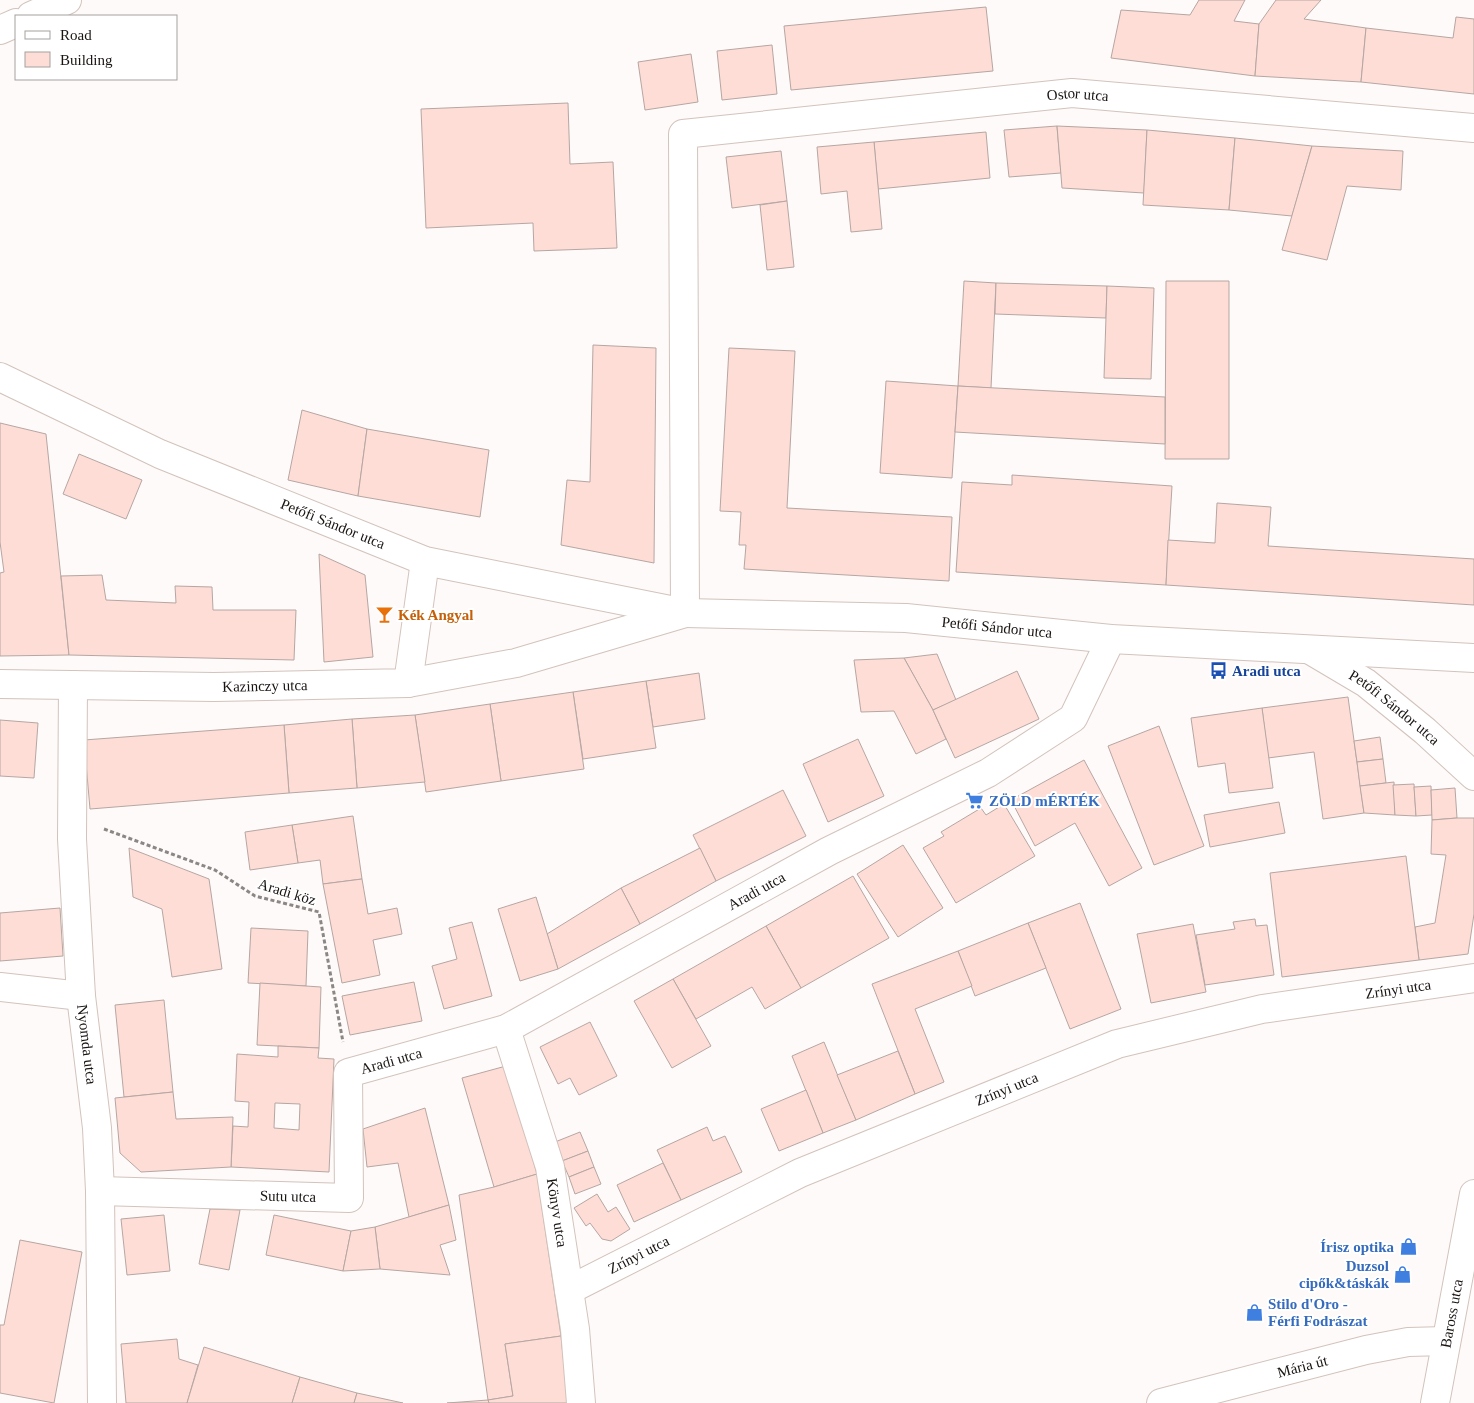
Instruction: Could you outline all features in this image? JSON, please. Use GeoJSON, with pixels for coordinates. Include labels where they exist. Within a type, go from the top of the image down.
{"type":"FeatureCollection","features":[{"type":"Feature","properties":{"kind":"street"},"geometry":{"type":"LineString","coordinates":[[33,15],[67,0]]}},
{"type":"Feature","properties":{"kind":"street"},"geometry":{"type":"LineString","coordinates":[[0,30],[15,23]]}},
{"type":"Feature","properties":{"kind":"street","name":"Ostor utca"},"geometry":{"type":"LineString","coordinates":[[685,613],[683,134],[1072,93],[1474,128]]}},
{"type":"Feature","properties":{"kind":"street","name":"Petőfi Sándor utca"},"geometry":{"type":"LineString","coordinates":[[0,377],[160,454],[425,561],[685,613],[906,618],[1111,639],[1474,658]]}},
{"type":"Feature","properties":{"kind":"street"},"geometry":{"type":"LineString","coordinates":[[408,683],[425,561]]}},
{"type":"Feature","properties":{"kind":"street","name":"Petőfi Sándor utca"},"geometry":{"type":"LineString","coordinates":[[408,683],[516,663],[685,613]]}},
{"type":"Feature","properties":{"kind":"street","name":"Aradi utca"},"geometry":{"type":"LineString","coordinates":[[348,1072],[506,1029],[829,851],[988,773],[1072,718],[1111,639]]}},
{"type":"Feature","properties":{"kind":"street","name":"Petőfi Sándor utca"},"geometry":{"type":"LineString","coordinates":[[1308,648],[1366,683],[1425,731],[1474,776]]}},
{"type":"Feature","properties":{"kind":"street","name":"Kazinczy utca"},"geometry":{"type":"LineString","coordinates":[[0,684],[214,687],[408,683]]}},
{"type":"Feature","properties":{"kind":"street","name":"Nyomda utca"},"geometry":{"type":"LineString","coordinates":[[73,684],[72,840],[82,996],[96,1128],[100,1191],[102,1403]]}},
{"type":"Feature","properties":{"kind":"street","name":"Zrínyi utca"},"geometry":{"type":"LineString","coordinates":[[568,1290],[800,1173],[1117,1044],[1262,1009],[1474,978]]}},
{"type":"Feature","properties":{"kind":"street"},"geometry":{"type":"LineString","coordinates":[[0,987],[82,996]]}},
{"type":"Feature","properties":{"kind":"street","name":"Könyv utca"},"geometry":{"type":"LineString","coordinates":[[506,1029],[550,1167],[575,1329],[582,1403]]}},
{"type":"Feature","properties":{"kind":"street","name":"Sutu utca"},"geometry":{"type":"LineString","coordinates":[[100,1191],[349,1198],[348,1072]]}},
{"type":"Feature","properties":{"kind":"street","name":"Baross utca"},"geometry":{"type":"LineString","coordinates":[[1435,1403],[1474,1198]]}},
{"type":"Feature","properties":{"kind":"street","name":"Mária út"},"geometry":{"type":"LineString","coordinates":[[1162,1403],[1366,1350],[1408,1342],[1446,1341]]}},
{"type":"Feature","properties":{"kind":"path","name":"Aradi köz"},"geometry":{"type":"LineString","coordinates":[[72,818],[215,870],[255,896],[319,912],[348,1072]]}},
{"type":"Feature","properties":{"kind":"building"},"geometry":{"type":"Polygon","coordinates":[[[1199,0],[1245,0],[1234,21],[1259,24],[1255,76],[1111,58],[1121,10],[1190,15],[1199,0]]]}},
{"type":"Feature","properties":{"kind":"building"},"geometry":{"type":"Polygon","coordinates":[[[1276,0],[1321,0],[1304,19],[1366,28],[1361,82],[1255,76],[1259,24],[1276,0]]]}},
{"type":"Feature","properties":{"kind":"building"},"geometry":{"type":"Polygon","coordinates":[[[986,7],[993,71],[791,90],[784,26],[986,7]]]}},
{"type":"Feature","properties":{"kind":"building"},"geometry":{"type":"Polygon","coordinates":[[[1456,17],[1474,19],[1474,94],[1361,82],[1366,28],[1453,38],[1456,17]]]}},
{"type":"Feature","properties":{"kind":"building"},"geometry":{"type":"Polygon","coordinates":[[[772,45],[777,94],[722,100],[717,51],[772,45]]]}},
{"type":"Feature","properties":{"kind":"building"},"geometry":{"type":"Polygon","coordinates":[[[691,54],[698,102],[645,110],[638,62],[691,54]]]}},
{"type":"Feature","properties":{"kind":"building"},"geometry":{"type":"Polygon","coordinates":[[[568,103],[570,164],[613,162],[617,248],[534,251],[533,223],[426,228],[421,109],[568,103]]]}},
{"type":"Feature","properties":{"kind":"building"},"geometry":{"type":"Polygon","coordinates":[[[1057,126],[1061,173],[1009,177],[1004,130],[1057,126]]]}},
{"type":"Feature","properties":{"kind":"building"},"geometry":{"type":"Polygon","coordinates":[[[1057,126],[1147,130],[1144,193],[1062,188],[1057,126]]]}},
{"type":"Feature","properties":{"kind":"building"},"geometry":{"type":"Polygon","coordinates":[[[1147,130],[1235,138],[1229,210],[1143,205],[1147,130]]]}},
{"type":"Feature","properties":{"kind":"building"},"geometry":{"type":"Polygon","coordinates":[[[986,132],[990,178],[878,189],[874,142],[986,132]]]}},
{"type":"Feature","properties":{"kind":"building"},"geometry":{"type":"Polygon","coordinates":[[[1235,138],[1312,146],[1292,216],[1229,210],[1235,138]]]}},
{"type":"Feature","properties":{"kind":"building"},"geometry":{"type":"Polygon","coordinates":[[[874,142],[882,229],[851,232],[847,191],[821,194],[817,147],[874,142]]]}},
{"type":"Feature","properties":{"kind":"building"},"geometry":{"type":"Polygon","coordinates":[[[1312,146],[1403,151],[1401,190],[1347,186],[1327,260],[1282,250],[1312,146]]]}},
{"type":"Feature","properties":{"kind":"building"},"geometry":{"type":"Polygon","coordinates":[[[781,151],[787,201],[732,208],[726,157],[781,151]]]}},
{"type":"Feature","properties":{"kind":"building"},"geometry":{"type":"Polygon","coordinates":[[[787,201],[794,267],[767,270],[760,205],[787,201]]]}},
{"type":"Feature","properties":{"kind":"building"},"geometry":{"type":"Polygon","coordinates":[[[964,281],[996,283],[991,388],[958,386],[964,281]]]}},
{"type":"Feature","properties":{"kind":"building"},"geometry":{"type":"Polygon","coordinates":[[[1166,281],[1229,281],[1229,459],[1165,459],[1166,281]]]}},
{"type":"Feature","properties":{"kind":"building"},"geometry":{"type":"Polygon","coordinates":[[[996,283],[1107,286],[1106,318],[995,314],[996,283]]]}},
{"type":"Feature","properties":{"kind":"building"},"geometry":{"type":"Polygon","coordinates":[[[1107,286],[1154,288],[1151,379],[1104,378],[1107,286]]]}},
{"type":"Feature","properties":{"kind":"building"},"geometry":{"type":"Polygon","coordinates":[[[593,345],[656,348],[654,563],[561,545],[567,480],[590,482],[593,345]]]}},
{"type":"Feature","properties":{"kind":"building"},"geometry":{"type":"Polygon","coordinates":[[[729,348],[795,351],[787,508],[952,517],[949,581],[744,569],[746,545],[739,545],[741,512],[720,511],[729,348]]]}},
{"type":"Feature","properties":{"kind":"building"},"geometry":{"type":"Polygon","coordinates":[[[886,381],[958,386],[952,478],[880,473],[886,381]]]}},
{"type":"Feature","properties":{"kind":"building"},"geometry":{"type":"Polygon","coordinates":[[[958,386],[1165,397],[1165,444],[955,432],[958,386]]]}},
{"type":"Feature","properties":{"kind":"building"},"geometry":{"type":"Polygon","coordinates":[[[302,410],[367,429],[358,496],[288,480],[302,410]]]}},
{"type":"Feature","properties":{"kind":"building"},"geometry":{"type":"Polygon","coordinates":[[[0,423],[46,434],[69,655],[0,656],[0,573],[4,572],[0,542],[0,423]]]}},
{"type":"Feature","properties":{"kind":"building"},"geometry":{"type":"Polygon","coordinates":[[[367,429],[489,450],[480,517],[358,496],[367,429]]]}},
{"type":"Feature","properties":{"kind":"building"},"geometry":{"type":"Polygon","coordinates":[[[79,454],[142,480],[126,519],[63,494],[79,454]]]}},
{"type":"Feature","properties":{"kind":"building"},"geometry":{"type":"Polygon","coordinates":[[[1012,475],[1172,486],[1166,585],[956,572],[962,482],[1012,485],[1012,475]]]}},
{"type":"Feature","properties":{"kind":"building"},"geometry":{"type":"Polygon","coordinates":[[[1217,503],[1271,507],[1268,546],[1474,559],[1474,605],[1166,585],[1168,540],[1215,543],[1217,503]]]}},
{"type":"Feature","properties":{"kind":"building"},"geometry":{"type":"Polygon","coordinates":[[[319,554],[365,575],[373,657],[324,662],[319,554]]]}},
{"type":"Feature","properties":{"kind":"building"},"geometry":{"type":"Polygon","coordinates":[[[102,575],[106,600],[176,603],[175,586],[212,587],[213,610],[296,610],[294,660],[69,655],[61,576],[102,575]]]}},
{"type":"Feature","properties":{"kind":"building"},"geometry":{"type":"Polygon","coordinates":[[[937,654],[956,700],[933,710],[904,658],[937,654]]]}},
{"type":"Feature","properties":{"kind":"building"},"geometry":{"type":"Polygon","coordinates":[[[904,658],[933,710],[946,739],[916,754],[894,711],[861,712],[854,660],[904,658]]]}},
{"type":"Feature","properties":{"kind":"building"},"geometry":{"type":"Polygon","coordinates":[[[1017,671],[1039,719],[955,758],[933,710],[1017,671]]]}},
{"type":"Feature","properties":{"kind":"building"},"geometry":{"type":"Polygon","coordinates":[[[699,673],[705,719],[653,727],[646,681],[699,673]]]}},
{"type":"Feature","properties":{"kind":"building"},"geometry":{"type":"Polygon","coordinates":[[[646,681],[656,748],[583,759],[573,692],[646,681]]]}},
{"type":"Feature","properties":{"kind":"building"},"geometry":{"type":"Polygon","coordinates":[[[573,692],[584,769],[501,781],[490,704],[573,692]]]}},
{"type":"Feature","properties":{"kind":"building"},"geometry":{"type":"Polygon","coordinates":[[[1348,697],[1364,813],[1323,819],[1314,752],[1268,758],[1262,708],[1348,697]]]}},
{"type":"Feature","properties":{"kind":"building"},"geometry":{"type":"Polygon","coordinates":[[[490,704],[501,781],[426,792],[415,715],[490,704]]]}},
{"type":"Feature","properties":{"kind":"building"},"geometry":{"type":"Polygon","coordinates":[[[1262,708],[1273,788],[1229,793],[1225,763],[1198,767],[1191,718],[1262,708]]]}},
{"type":"Feature","properties":{"kind":"building"},"geometry":{"type":"Polygon","coordinates":[[[415,715],[425,782],[357,788],[352,719],[415,715]]]}},
{"type":"Feature","properties":{"kind":"building"},"geometry":{"type":"Polygon","coordinates":[[[352,719],[357,788],[289,793],[284,725],[352,719]]]}},
{"type":"Feature","properties":{"kind":"building"},"geometry":{"type":"Polygon","coordinates":[[[0,720],[38,723],[34,778],[0,776],[0,720]]]}},
{"type":"Feature","properties":{"kind":"building"},"geometry":{"type":"Polygon","coordinates":[[[284,725],[289,793],[90,809],[84,740],[284,725]]]}},
{"type":"Feature","properties":{"kind":"building"},"geometry":{"type":"Polygon","coordinates":[[[1159,726],[1204,846],[1154,865],[1108,746],[1159,726]]]}},
{"type":"Feature","properties":{"kind":"building"},"geometry":{"type":"Polygon","coordinates":[[[1380,737],[1383,759],[1357,762],[1354,741],[1380,737]]]}},
{"type":"Feature","properties":{"kind":"building"},"geometry":{"type":"Polygon","coordinates":[[[858,739],[884,796],[828,822],[803,764],[858,739]]]}},
{"type":"Feature","properties":{"kind":"building"},"geometry":{"type":"Polygon","coordinates":[[[1383,759],[1386,783],[1360,786],[1357,762],[1383,759]]]}},
{"type":"Feature","properties":{"kind":"building"},"geometry":{"type":"Polygon","coordinates":[[[1084,760],[1142,868],[1109,886],[1075,823],[1035,846],[1011,800],[1084,760]]]}},
{"type":"Feature","properties":{"kind":"building"},"geometry":{"type":"Polygon","coordinates":[[[1394,782],[1395,815],[1364,813],[1360,786],[1394,782]]]}},
{"type":"Feature","properties":{"kind":"building"},"geometry":{"type":"Polygon","coordinates":[[[1414,784],[1416,816],[1395,815],[1393,785],[1414,784]]]}},
{"type":"Feature","properties":{"kind":"building"},"geometry":{"type":"Polygon","coordinates":[[[1431,786],[1432,815],[1416,816],[1414,787],[1431,786]]]}},
{"type":"Feature","properties":{"kind":"building"},"geometry":{"type":"Polygon","coordinates":[[[1455,788],[1457,818],[1432,820],[1431,790],[1455,788]]]}},
{"type":"Feature","properties":{"kind":"building"},"geometry":{"type":"Polygon","coordinates":[[[783,790],[806,836],[716,881],[693,835],[783,790]]]}},
{"type":"Feature","properties":{"kind":"building"},"geometry":{"type":"Polygon","coordinates":[[[1279,802],[1285,833],[1210,847],[1204,815],[1279,802]]]}},
{"type":"Feature","properties":{"kind":"building"},"geometry":{"type":"Polygon","coordinates":[[[1004,804],[1035,856],[956,903],[923,848],[944,836],[941,832],[981,808],[986,815],[1004,804]]]}},
{"type":"Feature","properties":{"kind":"building"},"geometry":{"type":"Polygon","coordinates":[[[353,816],[362,879],[323,884],[320,860],[298,863],[292,825],[353,816]]]}},
{"type":"Feature","properties":{"kind":"building"},"geometry":{"type":"Polygon","coordinates":[[[1474,818],[1474,914],[1468,954],[1419,960],[1415,927],[1435,923],[1446,855],[1431,854],[1432,820],[1474,818]]]}},
{"type":"Feature","properties":{"kind":"building"},"geometry":{"type":"Polygon","coordinates":[[[292,825],[298,863],[250,870],[245,832],[292,825]]]}},
{"type":"Feature","properties":{"kind":"building"},"geometry":{"type":"Polygon","coordinates":[[[903,845],[943,908],[898,937],[857,874],[903,845]]]}},
{"type":"Feature","properties":{"kind":"building"},"geometry":{"type":"Polygon","coordinates":[[[129,848],[209,879],[222,969],[172,977],[162,909],[133,897],[129,848]]]}},
{"type":"Feature","properties":{"kind":"building"},"geometry":{"type":"Polygon","coordinates":[[[700,848],[716,881],[640,924],[621,888],[700,848]]]}},
{"type":"Feature","properties":{"kind":"building"},"geometry":{"type":"Polygon","coordinates":[[[1406,856],[1419,960],[1282,977],[1270,873],[1406,856]]]}},
{"type":"Feature","properties":{"kind":"building"},"geometry":{"type":"Polygon","coordinates":[[[853,876],[889,938],[801,988],[766,926],[853,876]]]}},
{"type":"Feature","properties":{"kind":"building"},"geometry":{"type":"Polygon","coordinates":[[[362,879],[368,914],[397,908],[402,934],[373,940],[380,975],[342,983],[323,884],[362,879]]]}},
{"type":"Feature","properties":{"kind":"building"},"geometry":{"type":"Polygon","coordinates":[[[621,888],[640,924],[558,969],[547,934],[621,888]]]}},
{"type":"Feature","properties":{"kind":"building"},"geometry":{"type":"Polygon","coordinates":[[[536,897],[558,969],[520,981],[498,909],[536,897]]]}},
{"type":"Feature","properties":{"kind":"building"},"geometry":{"type":"Polygon","coordinates":[[[1080,903],[1121,1009],[1070,1029],[1028,923],[1080,903]]]}},
{"type":"Feature","properties":{"kind":"building"},"geometry":{"type":"Polygon","coordinates":[[[60,908],[63,956],[0,961],[0,913],[60,908]]]}},
{"type":"Feature","properties":{"kind":"building"},"geometry":{"type":"Polygon","coordinates":[[[1255,919],[1256,926],[1267,925],[1274,975],[1205,985],[1196,935],[1235,929],[1233,922],[1255,919]]]}},
{"type":"Feature","properties":{"kind":"building"},"geometry":{"type":"Polygon","coordinates":[[[472,922],[492,996],[444,1009],[432,966],[457,959],[449,928],[472,922]]]}},
{"type":"Feature","properties":{"kind":"building"},"geometry":{"type":"Polygon","coordinates":[[[1028,923],[1046,968],[975,996],[958,951],[1028,923]]]}},
{"type":"Feature","properties":{"kind":"building"},"geometry":{"type":"Polygon","coordinates":[[[1193,924],[1206,992],[1151,1003],[1137,934],[1193,924]]]}},
{"type":"Feature","properties":{"kind":"building"},"geometry":{"type":"Polygon","coordinates":[[[766,926],[801,988],[765,1009],[752,987],[696,1019],[673,979],[766,926]]]}},
{"type":"Feature","properties":{"kind":"building"},"geometry":{"type":"Polygon","coordinates":[[[251,928],[308,931],[306,986],[248,983],[251,928]]]}},
{"type":"Feature","properties":{"kind":"building"},"geometry":{"type":"Polygon","coordinates":[[[958,951],[972,986],[915,1009],[944,1082],[915,1094],[872,984],[958,951]]]}},
{"type":"Feature","properties":{"kind":"building"},"geometry":{"type":"Polygon","coordinates":[[[673,979],[711,1046],[672,1068],[634,1001],[673,979]]]}},
{"type":"Feature","properties":{"kind":"building"},"geometry":{"type":"Polygon","coordinates":[[[414,982],[422,1021],[350,1035],[342,996],[414,982]]]}},
{"type":"Feature","properties":{"kind":"building"},"geometry":{"type":"Polygon","coordinates":[[[260,983],[321,987],[319,1048],[257,1045],[260,983]]]}},
{"type":"Feature","properties":{"kind":"building"},"geometry":{"type":"Polygon","coordinates":[[[164,1000],[173,1092],[124,1097],[115,1005],[164,1000]]]}},
{"type":"Feature","properties":{"kind":"building"},"geometry":{"type":"Polygon","coordinates":[[[590,1022],[617,1076],[579,1095],[570,1078],[558,1084],[540,1047],[590,1022]]]}},
{"type":"Feature","properties":{"kind":"building"},"geometry":{"type":"Polygon","coordinates":[[[824,1042],[856,1120],[823,1133],[792,1056],[824,1042]]]}},
{"type":"Feature","properties":{"kind":"building"},"geometry":{"type":"Polygon","coordinates":[[[278,1046],[319,1048],[318,1058],[334,1059],[329,1172],[231,1167],[233,1126],[248,1127],[249,1102],[235,1101],[237,1054],[278,1057],[278,1046]],[[275,1103],[274,1128],[299,1130],[300,1104],[275,1103]]]}},
{"type":"Feature","properties":{"kind":"building"},"geometry":{"type":"Polygon","coordinates":[[[898,1051],[915,1094],[856,1120],[837,1075],[898,1051]]]}},
{"type":"Feature","properties":{"kind":"building"},"geometry":{"type":"Polygon","coordinates":[[[506,1066],[537,1174],[494,1187],[462,1078],[506,1066]]]}},
{"type":"Feature","properties":{"kind":"building"},"geometry":{"type":"Polygon","coordinates":[[[806,1090],[823,1133],[779,1151],[761,1109],[806,1090]]]}},
{"type":"Feature","properties":{"kind":"building"},"geometry":{"type":"Polygon","coordinates":[[[173,1092],[176,1119],[233,1117],[231,1167],[141,1172],[120,1153],[115,1098],[173,1092]]]}},
{"type":"Feature","properties":{"kind":"building"},"geometry":{"type":"Polygon","coordinates":[[[425,1108],[449,1205],[409,1217],[398,1163],[367,1167],[363,1129],[425,1108]]]}},
{"type":"Feature","properties":{"kind":"building"},"geometry":{"type":"Polygon","coordinates":[[[707,1127],[713,1141],[725,1136],[742,1172],[681,1200],[657,1150],[707,1127]]]}},
{"type":"Feature","properties":{"kind":"building"},"geometry":{"type":"Polygon","coordinates":[[[580,1132],[588,1151],[562,1161],[555,1142],[580,1132]]]}},
{"type":"Feature","properties":{"kind":"building"},"geometry":{"type":"Polygon","coordinates":[[[588,1151],[594,1167],[569,1177],[562,1161],[588,1151]]]}},
{"type":"Feature","properties":{"kind":"building"},"geometry":{"type":"Polygon","coordinates":[[[663,1163],[681,1200],[634,1222],[617,1185],[663,1163]]]}},
{"type":"Feature","properties":{"kind":"building"},"geometry":{"type":"Polygon","coordinates":[[[594,1167],[601,1184],[575,1194],[569,1177],[594,1167]]]}},
{"type":"Feature","properties":{"kind":"building"},"geometry":{"type":"Polygon","coordinates":[[[537,1174],[561,1336],[505,1344],[513,1396],[488,1400],[459,1195],[537,1174]]]}},
{"type":"Feature","properties":{"kind":"building"},"geometry":{"type":"Polygon","coordinates":[[[597,1194],[608,1212],[616,1207],[630,1229],[611,1241],[602,1239],[590,1223],[586,1226],[574,1208],[597,1194]]]}},
{"type":"Feature","properties":{"kind":"building"},"geometry":{"type":"Polygon","coordinates":[[[449,1205],[456,1240],[440,1245],[450,1275],[380,1269],[375,1227],[449,1205]]]}},
{"type":"Feature","properties":{"kind":"building"},"geometry":{"type":"Polygon","coordinates":[[[210,1209],[240,1210],[229,1270],[199,1264],[210,1209]]]}},
{"type":"Feature","properties":{"kind":"building"},"geometry":{"type":"Polygon","coordinates":[[[164,1215],[170,1271],[127,1275],[121,1219],[164,1215]]]}},
{"type":"Feature","properties":{"kind":"building"},"geometry":{"type":"Polygon","coordinates":[[[274,1215],[351,1231],[343,1271],[266,1255],[274,1215]]]}},
{"type":"Feature","properties":{"kind":"building"},"geometry":{"type":"Polygon","coordinates":[[[375,1227],[380,1269],[343,1271],[351,1231],[375,1227]]]}},
{"type":"Feature","properties":{"kind":"building"},"geometry":{"type":"Polygon","coordinates":[[[20,1240],[82,1252],[54,1403],[0,1393],[0,1325],[4,1325],[20,1240]]]}},
{"type":"Feature","properties":{"kind":"building"},"geometry":{"type":"Polygon","coordinates":[[[561,1336],[568,1403],[489,1403],[488,1400],[513,1396],[505,1344],[561,1336]]]}},
{"type":"Feature","properties":{"kind":"building"},"geometry":{"type":"Polygon","coordinates":[[[177,1339],[179,1359],[198,1365],[187,1403],[126,1403],[121,1344],[177,1339]]]}},
{"type":"Feature","properties":{"kind":"building"},"geometry":{"type":"Polygon","coordinates":[[[204,1347],[300,1377],[292,1403],[187,1403],[204,1347]]]}},
{"type":"Feature","properties":{"kind":"building"},"geometry":{"type":"Polygon","coordinates":[[[300,1377],[357,1393],[354,1403],[292,1403],[300,1377]]]}},
{"type":"Feature","properties":{"kind":"building"},"geometry":{"type":"Polygon","coordinates":[[[357,1393],[403,1403],[354,1403],[357,1393]]]}},
{"type":"Feature","properties":{"kind":"building"},"geometry":{"type":"Polygon","coordinates":[[[488,1400],[489,1403],[447,1403],[488,1400]]]}},
{"type":"Feature","properties":{"kind":"place","name":"Kék Angyal"},"geometry":{"type":"Point","coordinates":[384,615]}},
{"type":"Feature","properties":{"kind":"place","name":"Aradi utca"},"geometry":{"type":"Point","coordinates":[1218,671]}},
{"type":"Feature","properties":{"kind":"place","name":"ZÖLD mÉRTÉK"},"geometry":{"type":"Point","coordinates":[975,801]}},
{"type":"Feature","properties":{"kind":"place","name":"Írisz optika"},"geometry":{"type":"Point","coordinates":[1408,1247]}},
{"type":"Feature","properties":{"kind":"place","name":"Duzsol cipők&táskák"},"geometry":{"type":"Point","coordinates":[1403,1275]}},
{"type":"Feature","properties":{"kind":"place","name":"Stilo d'Oro - Férfi Fodrászat"},"geometry":{"type":"Point","coordinates":[1254,1313]}}]}
